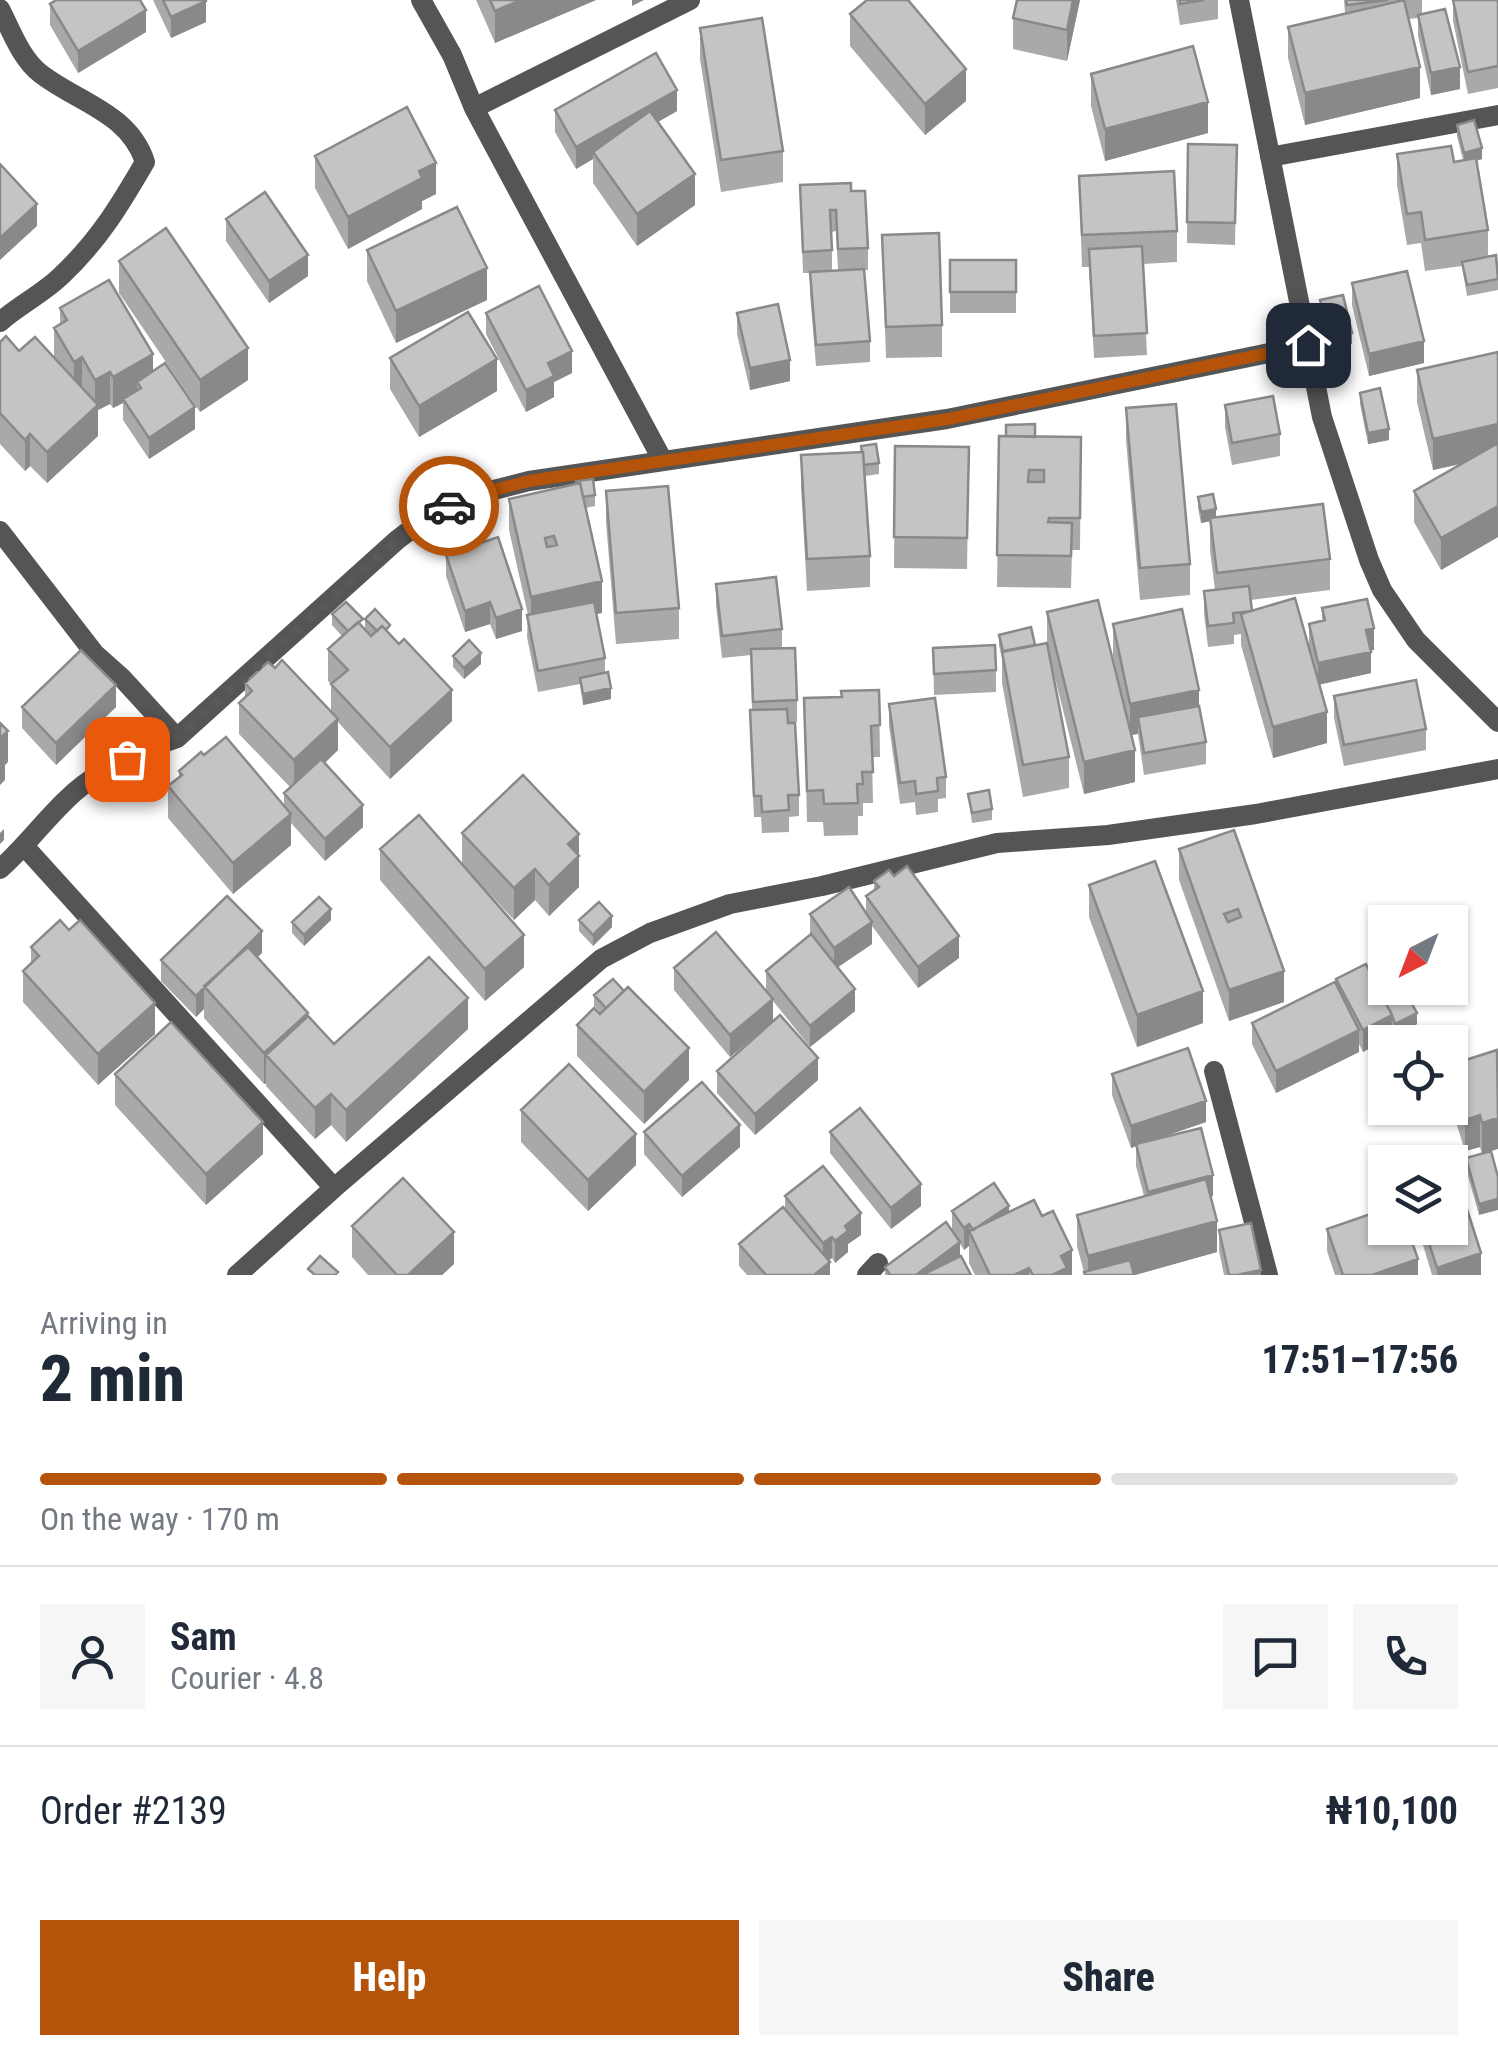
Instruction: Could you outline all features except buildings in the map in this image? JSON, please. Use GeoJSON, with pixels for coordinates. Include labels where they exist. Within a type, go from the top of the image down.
{"type":"FeatureCollection","features":[{"type":"Feature","properties":{"kind":"street"},"geometry":{"type":"LineString","coordinates":[[421,0],[452,55],[474,108],[663,461]]}},
{"type":"Feature","properties":{"kind":"street"},"geometry":{"type":"LineString","coordinates":[[474,108],[690,0]]}},
{"type":"Feature","properties":{"kind":"street"},"geometry":{"type":"LineString","coordinates":[[1239,0],[1322,417],[1369,560],[1382,590],[1416,640],[1498,722]]}},
{"type":"Feature","properties":{"kind":"street"},"geometry":{"type":"LineString","coordinates":[[0,9],[38,72],[118,122],[134,136],[145,162],[108,225],[60,277],[0,322]]}},
{"type":"Feature","properties":{"kind":"street"},"geometry":{"type":"LineString","coordinates":[[1270,157],[1498,115]]}},
{"type":"Feature","properties":{"kind":"street"},"geometry":{"type":"LineString","coordinates":[[0,869],[68,798],[146,748],[177,738],[397,540],[432,514],[478,494],[529,481],[948,419],[1308,345]]}},
{"type":"Feature","properties":{"kind":"street"},"geometry":{"type":"LineString","coordinates":[[0,531],[95,654],[177,738]]}},
{"type":"Feature","properties":{"kind":"street"},"geometry":{"type":"LineString","coordinates":[[237,1275],[601,959],[650,933],[730,904],[997,843],[1108,836],[1498,768]]}},
{"type":"Feature","properties":{"kind":"street"},"geometry":{"type":"LineString","coordinates":[[26,846],[334,1188]]}},
{"type":"Feature","properties":{"kind":"street"},"geometry":{"type":"LineString","coordinates":[[1214,1071],[1268,1275]]}},
{"type":"Feature","properties":{"kind":"way so far"},"geometry":{"type":"LineString","coordinates":[[127,759],[177,738],[397,540],[449,506]]}},
{"type":"Feature","properties":{"kind":"route"},"geometry":{"type":"LineString","coordinates":[[449,506],[529,481],[948,419],[1308,345]]}}]}
